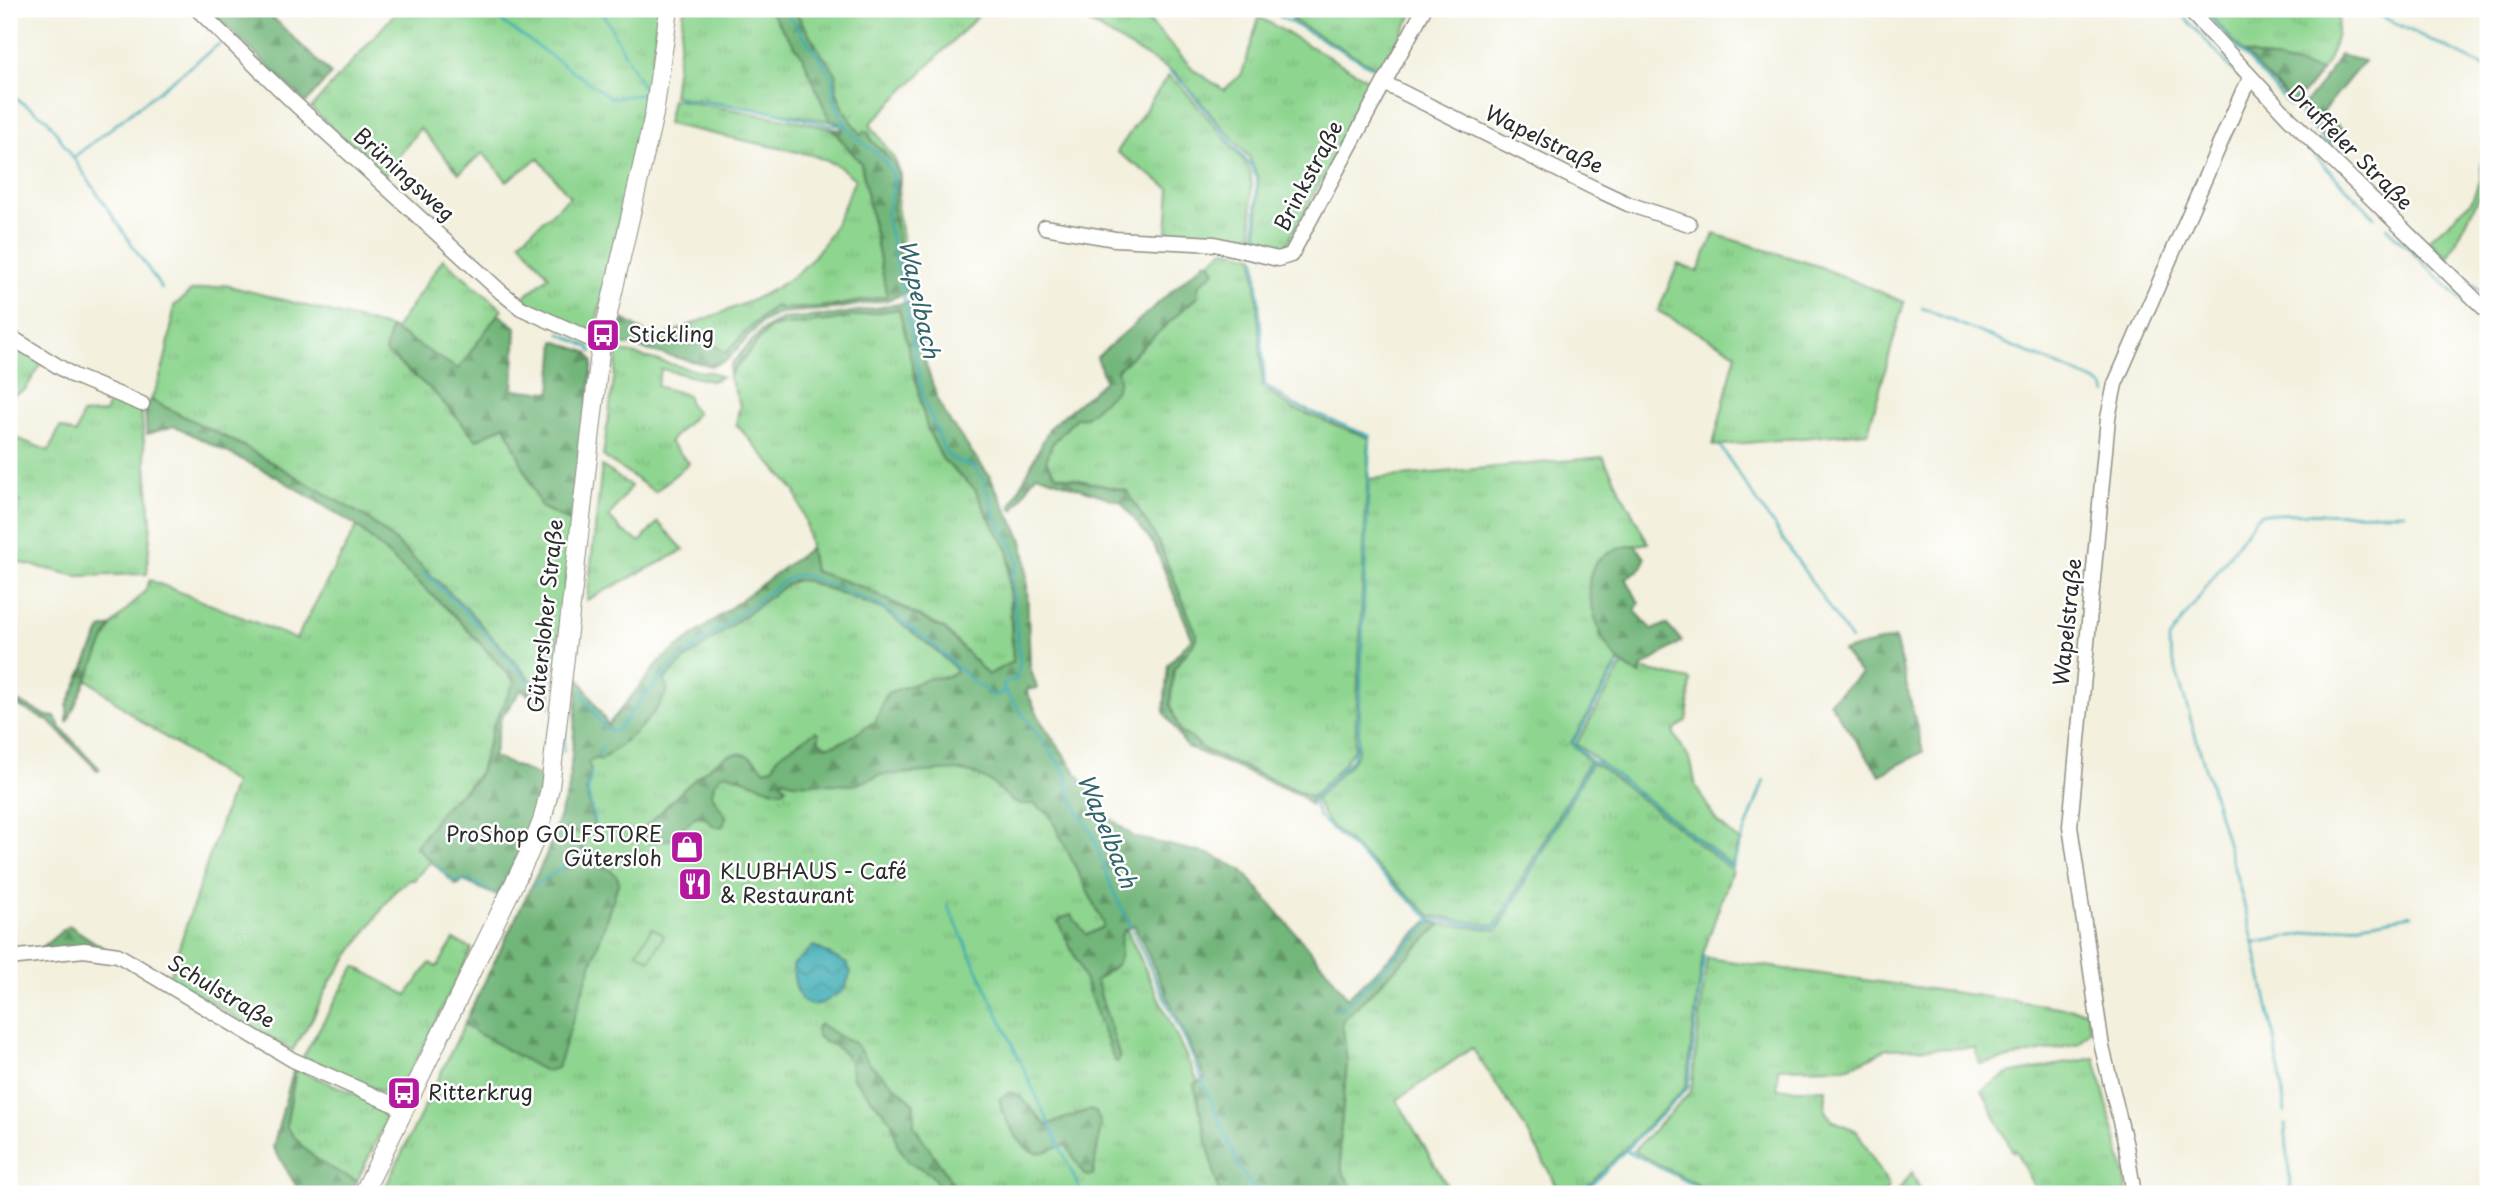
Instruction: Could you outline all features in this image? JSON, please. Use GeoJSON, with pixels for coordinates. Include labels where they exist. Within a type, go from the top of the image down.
{"type":"FeatureCollection","features":[{"type":"Feature","properties":{"kind":"main road","name":"Gütersloher Straße"},"geometry":{"type":"LineString","coordinates":[[363,1194],[493,929],[542,821],[550,788],[601,344],[654,114],[668,9]]}},
{"type":"Feature","properties":{"kind":"street","name":"Brüningsweg"},"geometry":{"type":"LineString","coordinates":[[197,9],[292,101],[501,292],[521,308],[601,344]]}},
{"type":"Feature","properties":{"kind":"street","name":"Brinkstraße"},"geometry":{"type":"LineString","coordinates":[[1045,228],[1115,239],[1215,244],[1278,259],[1286,258],[1291,255],[1424,9]]}},
{"type":"Feature","properties":{"kind":"street","name":"Druffeler Straße"},"geometry":{"type":"LineString","coordinates":[[2188,9],[2358,187],[2488,312]]}},
{"type":"Feature","properties":{"kind":"street","name":"Wapelstraße"},"geometry":{"type":"LineString","coordinates":[[2134,1194],[2126,1146],[2102,1046],[2070,826],[2108,418],[2115,384],[2244,89],[2252,79]]}},
{"type":"Feature","properties":{"kind":"street","name":"Wapelstraße"},"geometry":{"type":"LineString","coordinates":[[1384,83],[1628,204],[1689,224]]}},
{"type":"Feature","properties":{"kind":"street"},"geometry":{"type":"LineString","coordinates":[[9,336],[74,376],[142,404]]}},
{"type":"Feature","properties":{"kind":"street","name":"Schulstraße"},"geometry":{"type":"LineString","coordinates":[[9,958],[84,950],[118,955],[293,1060],[404,1109]]}},
{"type":"Feature","properties":{"kind":"green space"},"geometry":{"type":"Polygon","coordinates":[[[209,9],[264,9],[331,74],[306,103],[209,9]]]}},
{"type":"Feature","properties":{"kind":"green space"},"geometry":{"type":"Polygon","coordinates":[[[399,9],[659,9],[647,96],[594,334],[520,300],[549,276],[520,241],[570,197],[538,158],[507,181],[483,153],[459,173],[420,128],[384,176],[311,108],[399,9]]]}},
{"type":"Feature","properties":{"kind":"green space"},"geometry":{"type":"Polygon","coordinates":[[[684,9],[768,9],[803,57],[830,121],[673,96],[684,9]]]}},
{"type":"Feature","properties":{"kind":"green space"},"geometry":{"type":"Polygon","coordinates":[[[768,9],[794,9],[836,73],[837,93],[844,110],[861,135],[864,131],[869,134],[872,141],[893,162],[900,176],[893,206],[906,293],[887,300],[835,309],[780,313],[762,322],[727,360],[711,366],[618,343],[623,319],[657,339],[690,325],[694,331],[726,353],[775,306],[783,309],[834,306],[887,296],[861,163],[832,129],[843,130],[840,124],[830,121],[803,57],[768,9]]]}},
{"type":"Feature","properties":{"kind":"green space"},"geometry":{"type":"Polygon","coordinates":[[[793,9],[985,9],[870,124],[895,160],[901,175],[897,206],[911,291],[906,293],[893,206],[899,175],[883,150],[861,135],[844,110],[837,93],[836,73],[793,9]]]}},
{"type":"Feature","properties":{"kind":"green space"},"geometry":{"type":"Polygon","coordinates":[[[1082,9],[1100,9],[1147,19],[1194,70],[1224,90],[1242,74],[1259,17],[1374,83],[1284,250],[1277,252],[1258,247],[1258,179],[1249,157],[1176,74],[1080,17],[1082,9]]]}},
{"type":"Feature","properties":{"kind":"green space"},"geometry":{"type":"Polygon","coordinates":[[[1298,9],[1415,9],[1382,71],[1294,21],[1298,9]]]}},
{"type":"Feature","properties":{"kind":"green space"},"geometry":{"type":"Polygon","coordinates":[[[2204,9],[2340,9],[2335,41],[2322,71],[2244,53],[2204,9]]]}},
{"type":"Feature","properties":{"kind":"green space"},"geometry":{"type":"Polygon","coordinates":[[[2244,53],[2322,71],[2294,105],[2244,53]]]}},
{"type":"Feature","properties":{"kind":"green space"},"geometry":{"type":"Polygon","coordinates":[[[2339,55],[2364,61],[2322,112],[2342,129],[2331,143],[2299,111],[2329,73],[2339,55]]]}},
{"type":"Feature","properties":{"kind":"green space"},"geometry":{"type":"Polygon","coordinates":[[[1168,76],[1181,86],[1250,170],[1253,249],[1233,240],[1167,232],[1170,189],[1117,152],[1168,76]]]}},
{"type":"Feature","properties":{"kind":"green space"},"geometry":{"type":"Polygon","coordinates":[[[2488,89],[2488,179],[2448,258],[2429,240],[2471,202],[2480,181],[2488,89]]]}},
{"type":"Feature","properties":{"kind":"green space"},"geometry":{"type":"Polygon","coordinates":[[[672,99],[832,129],[861,163],[887,297],[834,306],[783,309],[775,306],[747,330],[726,354],[694,331],[690,325],[768,292],[808,263],[830,234],[855,179],[837,165],[812,155],[667,124],[672,99]]]}},
{"type":"Feature","properties":{"kind":"green space"},"geometry":{"type":"Polygon","coordinates":[[[1714,234],[1818,266],[1904,302],[1868,432],[1713,446],[1736,353],[1658,311],[1678,264],[1698,272],[1714,234]]]}},
{"type":"Feature","properties":{"kind":"green space"},"geometry":{"type":"Polygon","coordinates":[[[1224,249],[1254,256],[1263,387],[1292,408],[1369,438],[1355,747],[1343,765],[1312,797],[1203,749],[1192,738],[1181,733],[1170,705],[1174,668],[1193,645],[1197,635],[1158,541],[1127,491],[1056,475],[1046,461],[1052,444],[1076,418],[1086,417],[1119,382],[1117,370],[1197,296],[1198,286],[1214,271],[1210,262],[1224,249]]]}},
{"type":"Feature","properties":{"kind":"green space"},"geometry":{"type":"Polygon","coordinates":[[[443,259],[502,309],[458,370],[394,331],[443,259]]]}},
{"type":"Feature","properties":{"kind":"green space"},"geometry":{"type":"Polygon","coordinates":[[[1206,261],[1210,262],[1215,271],[1198,286],[1198,296],[1117,370],[1119,382],[1115,391],[1086,417],[1076,418],[1052,444],[1046,461],[1056,475],[1127,491],[1158,541],[1197,635],[1193,645],[1174,668],[1170,705],[1181,733],[1192,738],[1204,750],[1312,797],[1310,805],[1300,795],[1187,747],[1164,712],[1168,665],[1192,638],[1154,545],[1121,502],[1036,474],[1014,510],[1011,506],[1050,427],[1105,381],[1097,357],[1206,261]]]}},
{"type":"Feature","properties":{"kind":"green space"},"geometry":{"type":"Polygon","coordinates":[[[225,285],[391,328],[385,352],[433,391],[477,440],[505,424],[541,507],[573,523],[550,701],[467,609],[367,518],[243,446],[151,400],[166,354],[174,306],[191,291],[225,285]]]}},
{"type":"Feature","properties":{"kind":"green space"},"geometry":{"type":"Polygon","coordinates":[[[917,301],[926,365],[939,403],[990,477],[1022,540],[1026,560],[1030,667],[1037,688],[1026,690],[1042,723],[1105,814],[1134,837],[1212,855],[1242,870],[1331,975],[1347,998],[1428,921],[1441,924],[1342,1021],[1347,1063],[1339,1148],[1342,1171],[1356,1194],[1219,1194],[1194,1084],[1205,1078],[1134,925],[1121,937],[1118,962],[1096,980],[1120,1058],[1117,1062],[1078,963],[1058,922],[1071,915],[1087,935],[1103,927],[1103,922],[1049,814],[1034,804],[1012,801],[991,782],[975,774],[957,770],[880,775],[855,785],[793,783],[784,779],[781,782],[786,788],[783,791],[726,773],[716,781],[712,795],[726,817],[723,826],[715,827],[704,817],[696,816],[672,839],[650,843],[638,838],[684,789],[723,758],[743,754],[765,770],[773,767],[778,756],[816,731],[819,733],[819,741],[826,746],[839,743],[875,722],[887,693],[931,678],[947,677],[956,672],[933,648],[882,609],[808,581],[794,580],[787,584],[685,660],[664,680],[668,689],[647,720],[600,761],[598,758],[588,762],[591,770],[586,790],[594,825],[588,832],[584,829],[580,834],[575,831],[570,838],[616,875],[619,881],[557,1068],[547,1071],[541,1069],[467,1027],[465,1022],[546,856],[569,788],[579,678],[608,725],[661,660],[810,548],[814,571],[865,588],[945,630],[988,675],[1013,662],[1009,552],[975,489],[943,460],[927,428],[899,309],[770,327],[729,376],[731,364],[761,331],[781,319],[835,315],[917,301]]]}},
{"type":"Feature","properties":{"kind":"green space"},"geometry":{"type":"Polygon","coordinates":[[[899,309],[927,428],[943,460],[975,489],[1009,552],[1013,662],[988,675],[945,629],[865,588],[814,571],[806,523],[795,491],[736,424],[740,405],[729,376],[770,327],[899,309]]]}},
{"type":"Feature","properties":{"kind":"green space"},"geometry":{"type":"Polygon","coordinates":[[[498,314],[516,327],[513,390],[551,392],[555,341],[587,352],[593,361],[573,523],[541,507],[505,425],[477,440],[433,391],[385,352],[391,328],[458,369],[498,314]]]}},
{"type":"Feature","properties":{"kind":"green space"},"geometry":{"type":"Polygon","coordinates":[[[9,339],[43,361],[25,390],[9,397],[9,339]]]}},
{"type":"Feature","properties":{"kind":"green space"},"geometry":{"type":"Polygon","coordinates":[[[618,350],[722,377],[711,381],[661,369],[657,386],[688,395],[689,403],[697,413],[669,442],[689,463],[655,492],[603,456],[618,350]]]}},
{"type":"Feature","properties":{"kind":"green space"},"geometry":{"type":"Polygon","coordinates":[[[112,395],[141,408],[151,522],[147,574],[77,576],[9,560],[9,537],[20,502],[9,491],[9,435],[49,451],[60,427],[76,434],[82,414],[105,413],[112,395]]]}},
{"type":"Feature","properties":{"kind":"green space"},"geometry":{"type":"Polygon","coordinates":[[[151,400],[243,446],[367,518],[467,609],[550,701],[550,706],[537,704],[522,689],[501,718],[493,757],[542,777],[531,824],[497,896],[464,881],[456,885],[416,847],[445,806],[475,781],[494,724],[515,681],[456,617],[357,526],[275,476],[175,426],[147,434],[145,408],[151,400]]]}},
{"type":"Feature","properties":{"kind":"green space"},"geometry":{"type":"Polygon","coordinates":[[[1603,457],[1648,543],[1619,548],[1599,634],[1619,661],[1571,743],[1589,761],[1495,926],[1432,917],[1328,823],[1315,800],[1354,760],[1358,751],[1369,479],[1603,457]]]}},
{"type":"Feature","properties":{"kind":"green space"},"geometry":{"type":"Polygon","coordinates":[[[602,466],[631,486],[609,517],[622,531],[640,542],[658,522],[684,550],[587,600],[602,466]]]}},
{"type":"Feature","properties":{"kind":"green space"},"geometry":{"type":"Polygon","coordinates":[[[357,526],[456,617],[515,682],[494,724],[480,772],[416,846],[431,861],[414,880],[409,880],[395,891],[330,982],[292,1051],[169,977],[234,783],[139,720],[87,679],[111,626],[145,591],[150,580],[296,639],[357,526]]]}},
{"type":"Feature","properties":{"kind":"green space"},"geometry":{"type":"Polygon","coordinates":[[[1635,545],[1645,558],[1642,568],[1626,578],[1639,603],[1635,611],[1653,630],[1666,624],[1682,641],[1641,668],[1640,675],[1619,661],[1605,642],[1593,610],[1589,584],[1595,565],[1601,558],[1610,552],[1635,545]]]}},
{"type":"Feature","properties":{"kind":"green space"},"geometry":{"type":"Polygon","coordinates":[[[801,579],[882,609],[955,668],[1126,928],[1221,1131],[1247,1194],[382,1194],[546,856],[569,788],[578,689],[605,733],[685,660],[787,584],[801,579]]]}},
{"type":"Feature","properties":{"kind":"green space"},"geometry":{"type":"Polygon","coordinates":[[[111,626],[67,723],[67,706],[101,629],[111,626]]]}},
{"type":"Feature","properties":{"kind":"green space"},"geometry":{"type":"Polygon","coordinates":[[[1895,638],[1923,752],[1880,775],[1829,702],[1861,674],[1843,651],[1895,638]]]}},
{"type":"Feature","properties":{"kind":"green space"},"geometry":{"type":"Polygon","coordinates":[[[1623,664],[1639,675],[1640,669],[1691,680],[1687,720],[1673,732],[1691,762],[1696,787],[1717,822],[1740,841],[1732,865],[1576,744],[1623,664]]]}},
{"type":"Feature","properties":{"kind":"green space"},"geometry":{"type":"Polygon","coordinates":[[[9,697],[47,716],[55,717],[61,728],[100,769],[98,771],[50,722],[9,701],[9,697]]]}},
{"type":"Feature","properties":{"kind":"green space"},"geometry":{"type":"Polygon","coordinates":[[[1591,764],[1599,766],[1732,870],[1703,954],[1686,1087],[1580,1194],[1561,1194],[1526,1129],[1472,1048],[1397,1100],[1452,1194],[1356,1194],[1342,1171],[1339,1148],[1347,1063],[1342,1021],[1441,924],[1498,930],[1591,764]]]}},
{"type":"Feature","properties":{"kind":"green space"},"geometry":{"type":"Polygon","coordinates":[[[69,925],[105,949],[38,951],[69,925]]]}},
{"type":"Feature","properties":{"kind":"green space"},"geometry":{"type":"Polygon","coordinates":[[[652,928],[664,935],[650,960],[637,952],[652,928]]]}},
{"type":"Feature","properties":{"kind":"green space"},"geometry":{"type":"Polygon","coordinates":[[[454,940],[472,949],[399,1095],[391,1096],[303,1057],[355,966],[407,995],[430,963],[437,967],[454,940]]]}},
{"type":"Feature","properties":{"kind":"green space"},"geometry":{"type":"Polygon","coordinates":[[[1707,958],[2087,1011],[2090,1030],[2079,1044],[1980,1064],[1975,1048],[1886,1049],[1864,1061],[1845,1067],[1778,1068],[1777,1089],[1826,1089],[1825,1111],[1832,1120],[1857,1131],[1889,1186],[1884,1194],[1715,1194],[1633,1151],[1691,1092],[1707,958]]]}},
{"type":"Feature","properties":{"kind":"green space"},"geometry":{"type":"Polygon","coordinates":[[[820,1024],[854,1042],[870,1064],[914,1103],[914,1126],[960,1194],[946,1194],[930,1174],[908,1161],[897,1144],[892,1122],[853,1078],[846,1055],[817,1035],[816,1028],[820,1024]]]}},
{"type":"Feature","properties":{"kind":"green space"},"geometry":{"type":"Polygon","coordinates":[[[2095,1058],[2125,1175],[2127,1194],[2038,1194],[1982,1090],[2008,1074],[2095,1058]]]}},
{"type":"Feature","properties":{"kind":"green space"},"geometry":{"type":"Polygon","coordinates":[[[294,1068],[296,1069],[286,1126],[317,1160],[357,1181],[351,1194],[301,1194],[273,1147],[294,1068]]]}},
{"type":"Feature","properties":{"kind":"green space"},"geometry":{"type":"Polygon","coordinates":[[[296,1069],[386,1107],[390,1113],[357,1181],[317,1160],[286,1126],[296,1069]]]}},
{"type":"Feature","properties":{"kind":"green space"},"geometry":{"type":"Polygon","coordinates":[[[1010,1092],[1020,1096],[1046,1125],[1089,1110],[1096,1112],[1101,1124],[1093,1175],[1084,1174],[1066,1145],[1038,1153],[1023,1144],[1006,1120],[1000,1104],[1000,1098],[1010,1092]]]}},
{"type":"Feature","properties":{"kind":"green space"},"geometry":{"type":"Polygon","coordinates":[[[1912,1172],[1922,1194],[1896,1194],[1912,1172]]]}},
{"type":"Feature","properties":{"kind":"water"},"geometry":{"type":"Polygon","coordinates":[[[814,946],[847,964],[851,972],[843,991],[813,1005],[801,999],[795,984],[793,965],[814,946]]]}},
{"type":"Feature","properties":{"kind":"waterway"},"geometry":{"type":"LineString","coordinates":[[484,9],[611,98],[646,94],[601,9]]}},
{"type":"Feature","properties":{"kind":"waterway","name":"Wapelbach"},"geometry":{"type":"LineString","coordinates":[[784,9],[832,75],[835,100],[843,120],[854,135],[883,159],[892,172],[894,185],[886,216],[923,397],[945,452],[952,459],[973,466],[983,479],[997,521],[1013,546],[1018,562],[1011,575],[1020,663],[1016,680],[1005,682],[1003,688],[1067,774],[1067,787],[1092,833],[1111,886],[1190,1051],[1239,1167],[1257,1194]]}},
{"type":"Feature","properties":{"kind":"waterway"},"geometry":{"type":"LineString","coordinates":[[1291,22],[1295,9]]}},
{"type":"Feature","properties":{"kind":"waterway"},"geometry":{"type":"LineString","coordinates":[[2177,9],[2240,78]]}},
{"type":"Feature","properties":{"kind":"waterway"},"geometry":{"type":"LineString","coordinates":[[2202,9],[2290,106]]}},
{"type":"Feature","properties":{"kind":"waterway"},"geometry":{"type":"LineString","coordinates":[[2366,9],[2488,68]]}},
{"type":"Feature","properties":{"kind":"waterway"},"geometry":{"type":"LineString","coordinates":[[1279,16],[1383,73]]}},
{"type":"Feature","properties":{"kind":"waterway"},"geometry":{"type":"LineString","coordinates":[[74,157],[223,41]]}},
{"type":"Feature","properties":{"kind":"waterway"},"geometry":{"type":"LineString","coordinates":[[1169,71],[1184,84],[1252,167],[1257,180],[1255,249]]}},
{"type":"Feature","properties":{"kind":"waterway"},"geometry":{"type":"LineString","coordinates":[[2253,92],[2278,118]]}},
{"type":"Feature","properties":{"kind":"waterway"},"geometry":{"type":"LineString","coordinates":[[9,94],[47,119],[162,289]]}},
{"type":"Feature","properties":{"kind":"waterway"},"geometry":{"type":"LineString","coordinates":[[678,98],[847,126]]}},
{"type":"Feature","properties":{"kind":"waterway"},"geometry":{"type":"LineString","coordinates":[[2300,116],[2384,200]]}},
{"type":"Feature","properties":{"kind":"waterway"},"geometry":{"type":"LineString","coordinates":[[2287,128],[2375,217]]}},
{"type":"Feature","properties":{"kind":"waterway"},"geometry":{"type":"LineString","coordinates":[[2398,214],[2479,290]]}},
{"type":"Feature","properties":{"kind":"waterway"},"geometry":{"type":"LineString","coordinates":[[2386,227],[2473,311]]}},
{"type":"Feature","properties":{"kind":"waterway"},"geometry":{"type":"LineString","coordinates":[[1256,259],[1265,385],[1294,405],[1370,436],[1358,742],[1352,759],[1312,800],[1319,817],[1432,920]]}},
{"type":"Feature","properties":{"kind":"waterway"},"geometry":{"type":"LineString","coordinates":[[1922,308],[2095,381],[2104,387],[2106,394]]}},
{"type":"Feature","properties":{"kind":"waterway"},"geometry":{"type":"LineString","coordinates":[[2481,319],[2488,327]]}},
{"type":"Feature","properties":{"kind":"waterway"},"geometry":{"type":"LineString","coordinates":[[559,333],[589,347],[592,352]]}},
{"type":"Feature","properties":{"kind":"waterway"},"geometry":{"type":"LineString","coordinates":[[1720,446],[1851,640]]}},
{"type":"Feature","properties":{"kind":"waterway"},"geometry":{"type":"LineString","coordinates":[[2285,1112],[2277,1053],[2252,936],[2169,639],[2256,518],[2262,514],[2405,513]]}},
{"type":"Feature","properties":{"kind":"waterway"},"geometry":{"type":"LineString","coordinates":[[2079,578],[2087,571]]}},
{"type":"Feature","properties":{"kind":"waterway"},"geometry":{"type":"LineString","coordinates":[[424,572],[467,613],[549,703],[553,703]]}},
{"type":"Feature","properties":{"kind":"waterway"},"geometry":{"type":"LineString","coordinates":[[581,691],[602,725],[610,731],[617,730],[677,661],[795,575],[806,576],[878,604],[929,641],[976,684],[994,696],[1003,692]]}},
{"type":"Feature","properties":{"kind":"waterway"},"geometry":{"type":"LineString","coordinates":[[563,752],[577,633]]}},
{"type":"Feature","properties":{"kind":"waterway"},"geometry":{"type":"LineString","coordinates":[[1590,760],[1573,743],[1619,664]]}},
{"type":"Feature","properties":{"kind":"waterway"},"geometry":{"type":"LineString","coordinates":[[598,755],[603,746]]}},
{"type":"Feature","properties":{"kind":"waterway"},"geometry":{"type":"LineString","coordinates":[[1336,1008],[1349,1002],[1432,920],[1492,928],[1498,926],[1591,761],[1601,764],[1732,867],[1764,780]]}},
{"type":"Feature","properties":{"kind":"waterway"},"geometry":{"type":"LineString","coordinates":[[591,774],[588,792],[595,823]]}},
{"type":"Feature","properties":{"kind":"waterway"},"geometry":{"type":"LineString","coordinates":[[2065,836],[2071,885]]}},
{"type":"Feature","properties":{"kind":"waterway"},"geometry":{"type":"LineString","coordinates":[[534,886],[584,853]]}},
{"type":"Feature","properties":{"kind":"waterway"},"geometry":{"type":"LineString","coordinates":[[438,866],[454,882],[466,879],[499,896]]}},
{"type":"Feature","properties":{"kind":"waterway"},"geometry":{"type":"LineString","coordinates":[[947,904],[1082,1194]]}},
{"type":"Feature","properties":{"kind":"waterway"},"geometry":{"type":"LineString","coordinates":[[2254,943],[2412,915]]}},
{"type":"Feature","properties":{"kind":"waterway"},"geometry":{"type":"LineString","coordinates":[[1582,1194],[1688,1088],[1704,956]]}},
{"type":"Feature","properties":{"kind":"waterway"},"geometry":{"type":"LineString","coordinates":[[2285,1124],[2291,1194]]}},
{"type":"Feature","properties":{"kind":"waterway"},"geometry":{"type":"LineString","coordinates":[[1627,1151],[1711,1194]]}},
{"type":"Feature","properties":{"kind":"place","name":"Stickling"},"geometry":{"type":"Point","coordinates":[603,335]}},
{"type":"Feature","properties":{"kind":"place","name":"ProShop GOLFSTORE Gütersloh"},"geometry":{"type":"Point","coordinates":[687,847]}},
{"type":"Feature","properties":{"kind":"place","name":"KLUBHAUS - Café & Restaurant"},"geometry":{"type":"Point","coordinates":[695,884]}},
{"type":"Feature","properties":{"kind":"place","name":"Ritterkrug"},"geometry":{"type":"Point","coordinates":[404,1093]}}]}
